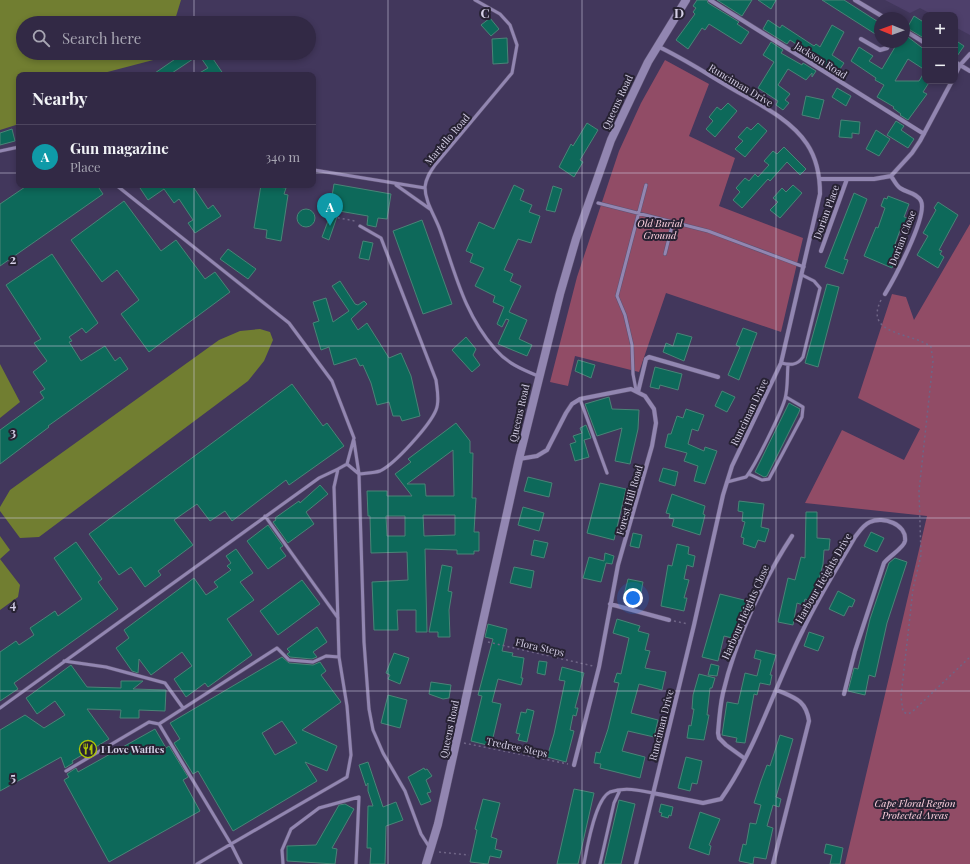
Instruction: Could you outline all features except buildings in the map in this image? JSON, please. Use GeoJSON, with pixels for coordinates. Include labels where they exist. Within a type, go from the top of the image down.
{"type":"FeatureCollection","features":[{"type":"Feature","properties":{"kind":"main road","name":"Queens Road"},"geometry":{"type":"LineString","coordinates":[[426,864],[431,851],[538,376],[566,273],[602,165],[625,107],[657,46],[686,0]]}},
{"type":"Feature","properties":{"kind":"street","name":"Jackson Road"},"geometry":{"type":"LineString","coordinates":[[710,0],[924,134]]}},
{"type":"Feature","properties":{"kind":"street"},"geometry":{"type":"LineString","coordinates":[[855,0],[874,12]]}},
{"type":"Feature","properties":{"kind":"street"},"geometry":{"type":"LineString","coordinates":[[910,34],[922,41]]}},
{"type":"Feature","properties":{"kind":"street"},"geometry":{"type":"LineString","coordinates":[[861,39],[874,47]]}},
{"type":"Feature","properties":{"kind":"street","name":"Runciman Drive"},"geometry":{"type":"LineString","coordinates":[[636,864],[726,482],[732,466],[781,363],[818,207],[820,179],[816,162],[807,145],[789,125],[754,102],[657,46]]}},
{"type":"Feature","properties":{"kind":"street"},"geometry":{"type":"LineString","coordinates":[[877,48],[880,50],[887,48]]}},
{"type":"Feature","properties":{"kind":"street"},"geometry":{"type":"LineString","coordinates":[[958,69],[970,54]]}},
{"type":"Feature","properties":{"kind":"street"},"geometry":{"type":"LineString","coordinates":[[960,65],[970,71]]}},
{"type":"Feature","properties":{"kind":"street"},"geometry":{"type":"LineString","coordinates":[[820,179],[874,180],[891,176],[912,153],[924,134],[950,84]]}},
{"type":"Feature","properties":{"kind":"street","name":"Dorian Close"},"geometry":{"type":"LineString","coordinates":[[885,294],[900,268],[922,210],[920,200],[917,196],[901,189],[891,176]]}},
{"type":"Feature","properties":{"kind":"street","name":"Dorian Place"},"geometry":{"type":"LineString","coordinates":[[821,251],[846,179]]}},
{"type":"Feature","properties":{"kind":"street"},"geometry":{"type":"LineString","coordinates":[[519,459],[537,456],[547,450],[566,413],[572,404],[580,398],[626,389],[637,391],[646,359],[649,357],[718,377]]}},
{"type":"Feature","properties":{"kind":"street","name":"Forest Hill Road"},"geometry":{"type":"LineString","coordinates":[[574,766],[599,667],[618,565],[656,423],[654,409],[650,402],[637,391]]}},
{"type":"Feature","properties":{"kind":"street","name":"Harbour Heights Drive"},"geometry":{"type":"LineString","coordinates":[[653,793],[697,802],[714,802],[721,799],[744,758],[777,690],[803,629],[855,537],[869,522],[877,520],[888,521],[898,525],[904,533],[905,542],[889,556],[884,563],[855,651],[844,694]]}},
{"type":"Feature","properties":{"kind":"street","name":"Harbour Heights Close"},"geometry":{"type":"LineString","coordinates":[[744,758],[719,738],[718,733],[722,695],[731,662],[741,635],[776,560],[792,536]]}},
{"type":"Feature","properties":{"kind":"street"},"geometry":{"type":"LineString","coordinates":[[610,604],[669,620]]}},
{"type":"Feature","properties":{"kind":"street"},"geometry":{"type":"LineString","coordinates":[[773,864],[809,721],[806,707],[802,702],[777,690]]}},
{"type":"Feature","properties":{"kind":"lane","name":"Martello Road"},"geometry":{"type":"LineString","coordinates":[[425,188],[428,176],[435,165],[512,73],[517,45],[510,25],[500,14],[475,0]]}},
{"type":"Feature","properties":{"kind":"lane"},"geometry":{"type":"LineString","coordinates":[[0,151],[16,148]]}},
{"type":"Feature","properties":{"kind":"lane"},"geometry":{"type":"LineString","coordinates":[[316,170],[425,188],[430,209],[440,228],[466,307],[494,348],[503,357],[512,364],[538,376]]}},
{"type":"Feature","properties":{"kind":"lane"},"geometry":{"type":"LineString","coordinates":[[394,183],[430,209]]}},
{"type":"Feature","properties":{"kind":"lane"},"geometry":{"type":"LineString","coordinates":[[637,391],[633,374],[632,345],[625,315],[617,296],[646,185]]}},
{"type":"Feature","properties":{"kind":"lane"},"geometry":{"type":"LineString","coordinates":[[120,188],[289,323],[332,381],[354,438],[359,474],[364,642],[369,709],[374,730],[383,753],[405,791],[421,834],[431,851]]}},
{"type":"Feature","properties":{"kind":"lane"},"geometry":{"type":"LineString","coordinates":[[598,203],[708,231],[804,267]]}},
{"type":"Feature","properties":{"kind":"lane"},"geometry":{"type":"LineString","coordinates":[[665,254],[673,222]]}},
{"type":"Feature","properties":{"kind":"lane"},"geometry":{"type":"LineString","coordinates":[[347,464],[359,474],[380,471],[390,464],[426,427],[437,409],[438,398],[436,380],[381,238],[360,226]]}},
{"type":"Feature","properties":{"kind":"lane"},"geometry":{"type":"LineString","coordinates":[[781,363],[788,365],[799,363],[803,357],[819,292],[818,284],[802,275]]}},
{"type":"Feature","properties":{"kind":"lane"},"geometry":{"type":"LineString","coordinates":[[726,482],[742,479],[749,474],[786,397],[788,365]]}},
{"type":"Feature","properties":{"kind":"lane"},"geometry":{"type":"LineString","coordinates":[[749,474],[762,480],[769,480],[802,417],[803,407],[786,397]]}},
{"type":"Feature","properties":{"kind":"lane"},"geometry":{"type":"LineString","coordinates":[[580,398],[607,473]]}},
{"type":"Feature","properties":{"kind":"lane"},"geometry":{"type":"LineString","coordinates":[[0,708],[319,478],[347,464],[354,438]]}},
{"type":"Feature","properties":{"kind":"lane"},"geometry":{"type":"LineString","coordinates":[[197,864],[347,778],[351,755],[347,706],[339,657],[334,487],[338,469]]}},
{"type":"Feature","properties":{"kind":"lane"},"geometry":{"type":"LineString","coordinates":[[266,516],[338,618]]}},
{"type":"Feature","properties":{"kind":"lane"},"geometry":{"type":"LineString","coordinates":[[66,771],[149,722],[159,724],[277,648],[289,660],[313,662],[326,656],[339,657]]}},
{"type":"Feature","properties":{"kind":"lane"},"geometry":{"type":"LineString","coordinates":[[64,662],[106,667],[165,683],[182,708]]}},
{"type":"Feature","properties":{"kind":"lane"},"geometry":{"type":"LineString","coordinates":[[159,724],[231,844],[241,864]]}},
{"type":"Feature","properties":{"kind":"lane"},"geometry":{"type":"LineString","coordinates":[[584,864],[592,828],[603,798],[610,792],[630,789],[653,793]]}},
{"type":"Feature","properties":{"kind":"lane"},"geometry":{"type":"LineString","coordinates":[[600,864],[614,803],[620,790]]}},
{"type":"Feature","properties":{"kind":"lane"},"geometry":{"type":"LineString","coordinates":[[283,864],[282,850],[291,829],[319,808],[359,797],[356,864]]}},
{"type":"Feature","properties":{"kind":"path"},"geometry":{"type":"LineString","coordinates":[[323,215],[354,220],[360,226]]}},
{"type":"Feature","properties":{"kind":"path"},"geometry":{"type":"LineString","coordinates":[[885,294],[877,309],[877,317],[879,322],[884,328],[926,342],[931,347],[933,361],[919,491],[922,555],[914,584],[901,696],[903,712],[908,714],[912,712],[970,657]]}},
{"type":"Feature","properties":{"kind":"path","name":"Flora Steps"},"geometry":{"type":"LineString","coordinates":[[478,640],[599,667]]}},
{"type":"Feature","properties":{"kind":"path","name":"Tredree Steps"},"geometry":{"type":"LineString","coordinates":[[456,742],[574,766]]}},
{"type":"Feature","properties":{"kind":"path"},"geometry":{"type":"LineString","coordinates":[[431,851],[469,855]]}},
{"type":"Feature","properties":{"kind":"shaded area"},"geometry":{"type":"Polygon","coordinates":[[[0,0],[181,0],[176,16],[16,16],[16,60],[153,60],[107,72],[16,72],[16,125],[0,130],[0,0]]]}},
{"type":"Feature","properties":{"kind":"shaded area"},"geometry":{"type":"Polygon","coordinates":[[[885,0],[970,0],[970,35],[958,29],[958,12],[927,12],[920,8],[910,13],[885,0]]]}},
{"type":"Feature","properties":{"kind":"shaded area"},"geometry":{"type":"Polygon","coordinates":[[[260,329],[270,332],[273,340],[264,361],[248,381],[39,537],[20,538],[0,511],[0,507],[10,490],[219,340],[240,331],[260,329]]]}},
{"type":"Feature","properties":{"kind":"shaded area"},"geometry":{"type":"Polygon","coordinates":[[[0,364],[20,402],[0,418],[0,364]]]}},
{"type":"Feature","properties":{"kind":"shaded area"},"geometry":{"type":"Polygon","coordinates":[[[0,536],[10,550],[0,559],[0,536]]]}},
{"type":"Feature","properties":{"kind":"shaded area"},"geometry":{"type":"Polygon","coordinates":[[[0,559],[20,585],[18,597],[0,610],[0,559]]]}},
{"type":"Feature","properties":{"kind":"green space","name":"Old Burial Ground"},"geometry":{"type":"Polygon","coordinates":[[[665,60],[709,84],[689,136],[735,158],[719,206],[803,238],[781,332],[666,293],[639,372],[575,356],[568,386],[550,382],[577,277],[619,151],[641,103],[665,60]]]}},
{"type":"Feature","properties":{"kind":"green space","name":"Cape Floral Region Protected Areas"},"geometry":{"type":"Polygon","coordinates":[[[970,224],[970,864],[845,864],[927,516],[805,503],[842,430],[904,460],[920,429],[858,398],[892,294],[906,297],[914,320],[970,224]]]}},
{"type":"Feature","properties":{"kind":"place","name":"Gun magazine"},"geometry":{"type":"Point","coordinates":[330,226]}},
{"type":"Feature","properties":{"kind":"place","name":"I Love Waffles"},"geometry":{"type":"Point","coordinates":[88,749]}}]}
